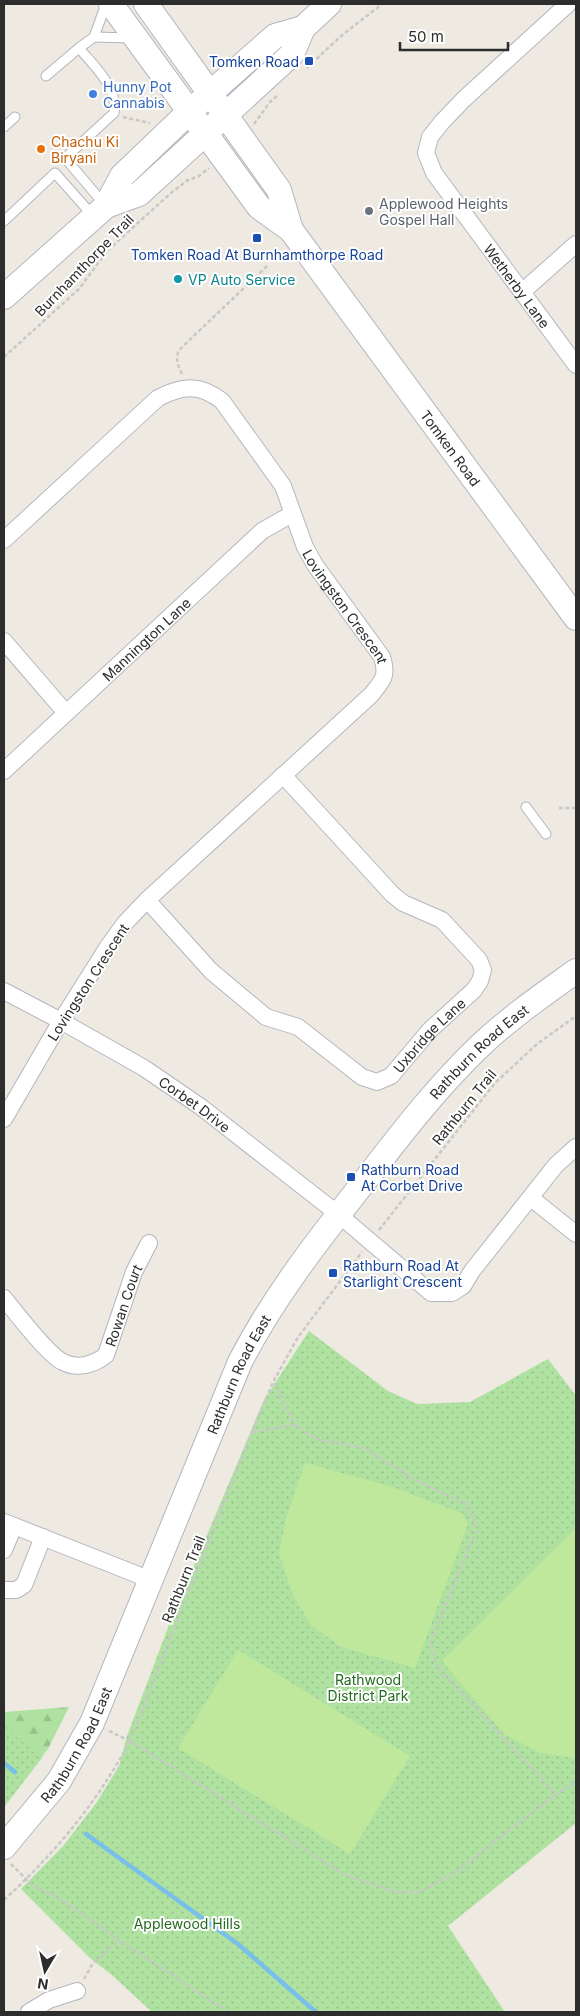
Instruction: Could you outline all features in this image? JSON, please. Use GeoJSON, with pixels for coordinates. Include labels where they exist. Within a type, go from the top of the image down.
{"type":"FeatureCollection","features":[{"type":"Feature","properties":{"kind":"street","name":"Tomken Road"},"geometry":{"type":"LineString","coordinates":[[111,4],[260,207],[291,230],[576,618]]}},
{"type":"Feature","properties":{"kind":"street","name":"Tomken Road"},"geometry":{"type":"LineString","coordinates":[[146,4],[279,190],[291,230]]}},
{"type":"Feature","properties":{"kind":"street"},"geometry":{"type":"LineString","coordinates":[[100,211],[139,194],[292,54],[303,28],[329,4]]}},
{"type":"Feature","properties":{"kind":"street","name":"Wetherby Lane"},"geometry":{"type":"LineString","coordinates":[[568,4],[464,99],[430,137],[426,152],[434,173],[576,365]]}},
{"type":"Feature","properties":{"kind":"street"},"geometry":{"type":"LineString","coordinates":[[4,297],[100,211],[122,176],[189,112],[275,36],[303,28]]}},
{"type":"Feature","properties":{"kind":"street"},"geometry":{"type":"LineString","coordinates":[[522,292],[576,244]]}},
{"type":"Feature","properties":{"kind":"street","name":"Lovingston Crescent"},"geometry":{"type":"LineString","coordinates":[[4,540],[158,398],[171,391],[186,388],[199,388],[211,392],[222,401],[283,486],[305,547],[315,565],[382,657],[386,668],[384,678],[371,695],[146,900],[124,923],[61,1021],[4,1119]]}},
{"type":"Feature","properties":{"kind":"street","name":"Mannington Lane"},"geometry":{"type":"LineString","coordinates":[[4,771],[262,531],[292,514]]}},
{"type":"Feature","properties":{"kind":"street"},"geometry":{"type":"LineString","coordinates":[[4,641],[66,713]]}},
{"type":"Feature","properties":{"kind":"street","name":"Uxbridge Lane"},"geometry":{"type":"LineString","coordinates":[[146,900],[211,972],[266,1016],[298,1027],[362,1077],[377,1082],[390,1076],[430,1030],[474,990],[480,981],[483,970],[480,960],[442,920],[403,903],[392,894],[283,775]]}},
{"type":"Feature","properties":{"kind":"street","name":"Rathburn Road East"},"geometry":{"type":"LineString","coordinates":[[4,1846],[59,1781],[92,1723],[240,1362],[258,1328],[298,1267],[415,1116],[460,1066],[528,1005],[576,971]]}},
{"type":"Feature","properties":{"kind":"street","name":"Corbet Drive"},"geometry":{"type":"LineString","coordinates":[[4,992],[61,1021],[144,1068],[201,1107],[338,1214],[366,1246],[431,1293],[452,1293],[463,1286],[472,1271],[556,1165],[576,1147]]}},
{"type":"Feature","properties":{"kind":"street"},"geometry":{"type":"LineString","coordinates":[[531,1198],[576,1234]]}},
{"type":"Feature","properties":{"kind":"street","name":"Rowan Court"},"geometry":{"type":"LineString","coordinates":[[4,1298],[47,1348],[63,1363],[83,1366],[96,1363],[106,1355],[134,1272],[149,1243]]}},
{"type":"Feature","properties":{"kind":"street"},"geometry":{"type":"LineString","coordinates":[[4,1550],[9,1524],[151,1580]]}},
{"type":"Feature","properties":{"kind":"street"},"geometry":{"type":"LineString","coordinates":[[4,1590],[16,1590],[24,1584],[44,1537]]}},
{"type":"Feature","properties":{"kind":"street"},"geometry":{"type":"LineString","coordinates":[[29,2012],[49,2000],[78,1991]]}},
{"type":"Feature","properties":{"kind":"lane"},"geometry":{"type":"LineString","coordinates":[[46,76],[94,37],[106,4]]}},
{"type":"Feature","properties":{"kind":"lane"},"geometry":{"type":"LineString","coordinates":[[94,37],[124,37],[137,40]]}},
{"type":"Feature","properties":{"kind":"lane"},"geometry":{"type":"LineString","coordinates":[[79,48],[109,86],[115,106],[114,113],[65,158],[100,211]]}},
{"type":"Feature","properties":{"kind":"lane"},"geometry":{"type":"LineString","coordinates":[[4,127],[15,117]]}},
{"type":"Feature","properties":{"kind":"lane"},"geometry":{"type":"LineString","coordinates":[[4,220],[55,173],[100,211]]}},
{"type":"Feature","properties":{"kind":"lane"},"geometry":{"type":"LineString","coordinates":[[526,807],[546,834]]}},
{"type":"Feature","properties":{"kind":"path"},"geometry":{"type":"LineString","coordinates":[[318,57],[341,36],[382,4]]}},
{"type":"Feature","properties":{"kind":"path"},"geometry":{"type":"LineString","coordinates":[[258,121],[270,102],[277,96]]}},
{"type":"Feature","properties":{"kind":"path","name":"Burnhamthorpe Trail"},"geometry":{"type":"LineString","coordinates":[[4,357],[79,288],[107,251],[170,193],[188,180],[204,172]]}},
{"type":"Feature","properties":{"kind":"path"},"geometry":{"type":"LineString","coordinates":[[186,388],[177,363],[179,350],[267,266]]}},
{"type":"Feature","properties":{"kind":"path"},"geometry":{"type":"LineString","coordinates":[[559,808],[576,808]]}},
{"type":"Feature","properties":{"kind":"path","name":"Rathburn Trail"},"geometry":{"type":"LineString","coordinates":[[382,1226],[495,1083],[520,1058],[576,1016]]}},
{"type":"Feature","properties":{"kind":"path","name":"Rathburn Trail"},"geometry":{"type":"LineString","coordinates":[[4,1900],[60,1845],[90,1805],[130,1741],[273,1382],[298,1337],[366,1246]]}},
{"type":"Feature","properties":{"kind":"path"},"geometry":{"type":"LineString","coordinates":[[273,1382],[295,1425],[316,1438],[364,1448],[412,1478],[468,1505],[476,1532],[431,1641],[433,1654],[439,1669],[556,1794]]}},
{"type":"Feature","properties":{"kind":"path"},"geometry":{"type":"LineString","coordinates":[[252,1432],[295,1425]]}},
{"type":"Feature","properties":{"kind":"path"},"geometry":{"type":"LineString","coordinates":[[92,1723],[130,1741],[345,1875],[396,1892],[420,1892],[455,1873],[556,1794],[576,1782]]}},
{"type":"Feature","properties":{"kind":"path"},"geometry":{"type":"LineString","coordinates":[[16,1869],[26,1880],[78,1911],[228,2012]]}},
{"type":"Feature","properties":{"kind":"path"},"geometry":{"type":"LineString","coordinates":[[78,1991],[93,1963],[120,1941]]}},
{"type":"Feature","properties":{"kind":"green space","name":"Rathwood District Park"},"geometry":{"type":"Polygon","coordinates":[[[309,1331],[388,1391],[417,1404],[470,1402],[548,1359],[576,1396],[576,1823],[448,1926],[505,2012],[152,2012],[113,1976],[90,1958],[21,1889],[63,1846],[97,1802],[119,1766],[127,1736],[169,1625],[264,1400],[309,1331]]]}},
{"type":"Feature","properties":{"kind":"green space"},"geometry":{"type":"Polygon","coordinates":[[[305,1463],[386,1485],[462,1513],[468,1524],[415,1668],[341,1647],[311,1625],[293,1595],[279,1553],[286,1519],[305,1463]]]}},
{"type":"Feature","properties":{"kind":"green space"},"geometry":{"type":"Polygon","coordinates":[[[576,1528],[576,1758],[540,1753],[504,1734],[442,1661],[576,1528]]]}},
{"type":"Feature","properties":{"kind":"green space"},"geometry":{"type":"Polygon","coordinates":[[[238,1650],[410,1756],[350,1854],[178,1748],[238,1650]]]}},
{"type":"Feature","properties":{"kind":"green space"},"geometry":{"type":"Polygon","coordinates":[[[69,1707],[48,1749],[4,1807],[4,1712],[69,1707]]]}},
{"type":"Feature","properties":{"kind":"green space"},"geometry":{"type":"Polygon","coordinates":[[[4,1726],[42,1758],[4,1807],[4,1726]]]}},
{"type":"Feature","properties":{"kind":"waterway"},"geometry":{"type":"LineString","coordinates":[[4,1763],[15,1772]]}},
{"type":"Feature","properties":{"kind":"waterway"},"geometry":{"type":"LineString","coordinates":[[86,1834],[238,1944],[316,2012]]}},
{"type":"Feature","properties":{"kind":"place","name":"Tomken Road"},"geometry":{"type":"Point","coordinates":[309,61]}},
{"type":"Feature","properties":{"kind":"place","name":"Hunny Pot Cannabis"},"geometry":{"type":"Point","coordinates":[93,94]}},
{"type":"Feature","properties":{"kind":"place","name":"Chachu Ki Biryani"},"geometry":{"type":"Point","coordinates":[41,149]}},
{"type":"Feature","properties":{"kind":"place","name":"Applewood Heights Gospel Hall"},"geometry":{"type":"Point","coordinates":[369,211]}},
{"type":"Feature","properties":{"kind":"place","name":"Tomken Road At Burnhamthorpe Road"},"geometry":{"type":"Point","coordinates":[257,238]}},
{"type":"Feature","properties":{"kind":"place","name":"VP Auto Service"},"geometry":{"type":"Point","coordinates":[178,279]}},
{"type":"Feature","properties":{"kind":"place","name":"Rathburn Road At Corbet Drive"},"geometry":{"type":"Point","coordinates":[351,1177]}},
{"type":"Feature","properties":{"kind":"place","name":"Rathburn Road At Starlight Crescent"},"geometry":{"type":"Point","coordinates":[333,1273]}},
{"type":"Feature","properties":{"kind":"park label","name":"Applewood Hills"},"geometry":{"type":"Point","coordinates":[187,1923]}}]}
